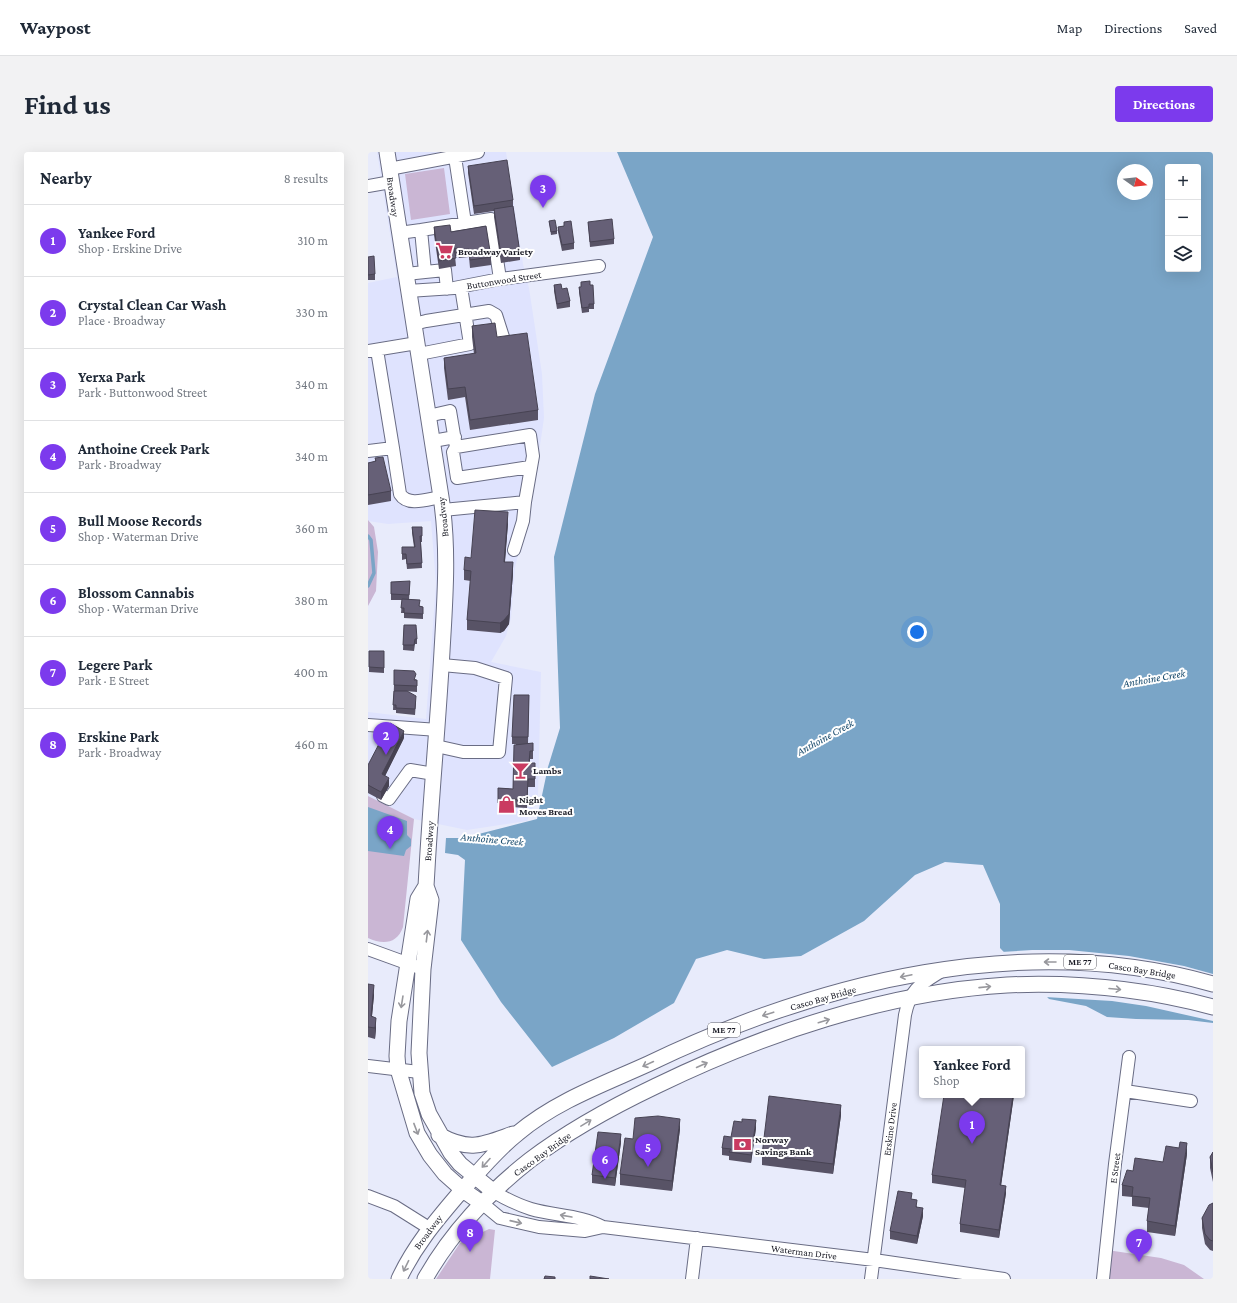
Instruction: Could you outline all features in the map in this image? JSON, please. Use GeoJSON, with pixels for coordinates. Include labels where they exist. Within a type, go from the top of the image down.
{"type":"FeatureCollection","features":[{"type":"Feature","properties":{"kind":"main road","name":"Broadway"},"geometry":{"type":"LineString","coordinates":[[387,152],[442,503],[446,550],[446,589],[442,665],[426,886],[431,900],[423,969],[419,1072],[422,1093],[429,1114],[440,1135],[458,1162],[474,1176],[429,1228],[414,1249],[399,1279]]}},
{"type":"Feature","properties":{"kind":"main road","name":"Broadway"},"geometry":{"type":"LineString","coordinates":[[426,886],[418,900],[399,1021],[397,1056],[398,1069],[417,1133],[442,1171],[463,1190]]}},
{"type":"Feature","properties":{"kind":"main road","name":"Casco Bay Bridge"},"geometry":{"type":"LineString","coordinates":[[474,1176],[496,1152],[519,1131],[579,1095],[723,1030],[790,1007],[871,984],[945,969],[1020,962],[1094,963],[1144,968],[1213,984]]}},
{"type":"Feature","properties":{"kind":"main road","name":"Casco Bay Bridge"},"geometry":{"type":"LineString","coordinates":[[494,1192],[529,1161],[556,1141],[620,1104],[673,1077],[716,1059],[804,1027],[862,1009],[946,991],[1004,985],[1074,985],[1127,990],[1180,998],[1213,1007]]}},
{"type":"Feature","properties":{"kind":"main road"},"geometry":{"type":"LineString","coordinates":[[440,1135],[454,1143],[474,1146],[519,1131]]}},
{"type":"Feature","properties":{"kind":"main road","name":"Waterman Drive"},"geometry":{"type":"LineString","coordinates":[[474,1176],[494,1192]]}},
{"type":"Feature","properties":{"kind":"main road","name":"Waterman Drive"},"geometry":{"type":"LineString","coordinates":[[463,1190],[483,1204]]}},
{"type":"Feature","properties":{"kind":"main road","name":"ME 77"},"geometry":{"type":"LineString","coordinates":[[425,1279],[448,1243],[494,1192]]}},
{"type":"Feature","properties":{"kind":"street"},"geometry":{"type":"LineString","coordinates":[[368,186],[390,176],[456,156],[478,152]]}},
{"type":"Feature","properties":{"kind":"street"},"geometry":{"type":"LineString","coordinates":[[456,156],[465,223]]}},
{"type":"Feature","properties":{"kind":"street"},"geometry":{"type":"LineString","coordinates":[[399,233],[490,219],[500,279]]}},
{"type":"Feature","properties":{"kind":"street"},"geometry":{"type":"LineString","coordinates":[[421,230],[426,272]]}},
{"type":"Feature","properties":{"kind":"street","name":"Buttonwood Street"},"geometry":{"type":"LineString","coordinates":[[408,291],[447,289],[500,279],[599,266]]}},
{"type":"Feature","properties":{"kind":"street"},"geometry":{"type":"LineString","coordinates":[[406,274],[445,270],[447,289]]}},
{"type":"Feature","properties":{"kind":"street"},"geometry":{"type":"LineString","coordinates":[[461,287],[470,344],[418,349],[372,350],[393,448],[400,494],[402,497],[412,501],[442,503],[526,502]]}},
{"type":"Feature","properties":{"kind":"street"},"geometry":{"type":"LineString","coordinates":[[414,324],[489,311],[496,315],[504,340]]}},
{"type":"Feature","properties":{"kind":"street"},"geometry":{"type":"LineString","coordinates":[[428,416],[450,411],[456,442],[453,452],[457,478],[530,467]]}},
{"type":"Feature","properties":{"kind":"street"},"geometry":{"type":"LineString","coordinates":[[432,442],[456,442],[530,435],[533,456],[530,467],[523,521],[514,550]]}},
{"type":"Feature","properties":{"kind":"street"},"geometry":{"type":"LineString","coordinates":[[368,451],[393,448]]}},
{"type":"Feature","properties":{"kind":"street"},"geometry":{"type":"LineString","coordinates":[[436,468],[455,464]]}},
{"type":"Feature","properties":{"kind":"street"},"geometry":{"type":"LineString","coordinates":[[436,746],[463,752],[499,752],[506,678],[475,668],[442,665]]}},
{"type":"Feature","properties":{"kind":"street"},"geometry":{"type":"LineString","coordinates":[[368,725],[438,730]]}},
{"type":"Feature","properties":{"kind":"street"},"geometry":{"type":"LineString","coordinates":[[389,791],[410,770],[434,774]]}},
{"type":"Feature","properties":{"kind":"street"},"geometry":{"type":"LineString","coordinates":[[368,950],[423,969]]}},
{"type":"Feature","properties":{"kind":"street"},"geometry":{"type":"LineString","coordinates":[[908,998],[923,982],[945,969]]}},
{"type":"Feature","properties":{"kind":"street","name":"Erskine Drive"},"geometry":{"type":"LineString","coordinates":[[871,1279],[908,998]]}},
{"type":"Feature","properties":{"kind":"street","name":"E Street"},"geometry":{"type":"LineString","coordinates":[[1103,1279],[1115,1164],[1129,1057]]}},
{"type":"Feature","properties":{"kind":"street"},"geometry":{"type":"LineString","coordinates":[[368,1066],[419,1072]]}},
{"type":"Feature","properties":{"kind":"street"},"geometry":{"type":"LineString","coordinates":[[1125,1091],[1191,1101]]}},
{"type":"Feature","properties":{"kind":"street","name":"Waterman Drive"},"geometry":{"type":"LineString","coordinates":[[494,1192],[512,1202],[531,1209],[589,1220],[604,1227]]}},
{"type":"Feature","properties":{"kind":"street"},"geometry":{"type":"LineString","coordinates":[[368,1196],[394,1206],[429,1228]]}},
{"type":"Feature","properties":{"kind":"street","name":"Waterman Drive"},"geometry":{"type":"LineString","coordinates":[[483,1204],[500,1218],[539,1227],[585,1230],[604,1227],[874,1260],[1004,1279]]}},
{"type":"Feature","properties":{"kind":"street"},"geometry":{"type":"LineString","coordinates":[[692,1279],[697,1238]]}},
{"type":"Feature","properties":{"kind":"shaded area"},"geometry":{"type":"Polygon","coordinates":[[[377,152],[506,152],[542,374],[544,418],[535,480],[515,568],[511,618],[506,636],[491,662],[541,672],[538,795],[527,821],[467,830],[414,819],[368,796],[368,712],[426,719],[436,584],[431,521],[388,524],[368,521],[368,283],[397,277],[377,152]]]}},
{"type":"Feature","properties":{"kind":"shaded area"},"geometry":{"type":"Polygon","coordinates":[[[444,168],[450,214],[411,220],[405,174],[444,168]]]}},
{"type":"Feature","properties":{"kind":"shaded area"},"geometry":{"type":"Polygon","coordinates":[[[368,520],[374,527],[378,552],[376,591],[368,606],[368,520]]]}},
{"type":"Feature","properties":{"kind":"shaded area"},"geometry":{"type":"Polygon","coordinates":[[[368,796],[414,819],[403,927],[397,937],[389,942],[379,942],[368,938],[368,796]]]}},
{"type":"Feature","properties":{"kind":"shaded area"},"geometry":{"type":"Polygon","coordinates":[[[489,1229],[495,1230],[490,1279],[436,1279],[460,1243],[489,1229]]]}},
{"type":"Feature","properties":{"kind":"shaded area"},"geometry":{"type":"Polygon","coordinates":[[[1107,1250],[1161,1258],[1184,1265],[1204,1279],[1103,1279],[1107,1250]]]}},
{"type":"Feature","properties":{"kind":"water"},"geometry":{"type":"Polygon","coordinates":[[[617,152],[1213,152],[1213,1023],[1188,1020],[1107,1017],[1086,1006],[1049,999],[1000,948],[1000,904],[983,865],[945,862],[915,875],[864,921],[801,956],[764,959],[727,950],[696,959],[674,1003],[614,1038],[552,1067],[501,1002],[461,940],[465,860],[458,855],[445,853],[446,838],[463,838],[537,819],[548,767],[560,728],[554,557],[595,394],[653,237],[617,152]]]}},
{"type":"Feature","properties":{"kind":"water"},"geometry":{"type":"Polygon","coordinates":[[[368,807],[407,821],[407,835],[411,839],[411,846],[406,850],[404,856],[368,851],[368,807]]]}},
{"type":"Feature","properties":{"kind":"pier"},"geometry":{"type":"Polygon","coordinates":[[[1069,950],[1129,956],[1184,966],[1213,974],[1213,1021],[1146,1006],[1112,1001],[1045,997],[1001,952],[1069,950]]]}},
{"type":"Feature","properties":{"kind":"building"},"geometry":{"type":"Polygon","coordinates":[[[507,160],[513,200],[474,206],[468,166],[507,160]]]}},
{"type":"Feature","properties":{"kind":"building"},"geometry":{"type":"Polygon","coordinates":[[[513,206],[520,253],[501,255],[494,209],[513,206]]]}},
{"type":"Feature","properties":{"kind":"building"},"geometry":{"type":"Polygon","coordinates":[[[612,219],[614,239],[590,242],[588,222],[612,219]]]}},
{"type":"Feature","properties":{"kind":"building"},"geometry":{"type":"Polygon","coordinates":[[[555,220],[557,231],[551,232],[549,221],[555,220]]]}},
{"type":"Feature","properties":{"kind":"building"},"geometry":{"type":"Polygon","coordinates":[[[571,221],[574,243],[562,245],[558,227],[564,226],[564,222],[571,221]]]}},
{"type":"Feature","properties":{"kind":"building"},"geometry":{"type":"Polygon","coordinates":[[[450,225],[451,232],[486,226],[491,257],[470,260],[469,249],[459,250],[458,248],[454,249],[456,258],[439,261],[434,227],[450,225]]]}},
{"type":"Feature","properties":{"kind":"building"},"geometry":{"type":"Polygon","coordinates":[[[374,256],[375,274],[368,275],[368,257],[374,256]]]}},
{"type":"Feature","properties":{"kind":"building"},"geometry":{"type":"Polygon","coordinates":[[[590,281],[590,285],[593,285],[594,304],[589,304],[589,307],[582,308],[579,287],[581,287],[581,282],[590,281]]]}},
{"type":"Feature","properties":{"kind":"building"},"geometry":{"type":"Polygon","coordinates":[[[561,284],[562,289],[567,288],[570,301],[557,304],[554,285],[561,284]]]}},
{"type":"Feature","properties":{"kind":"building"},"geometry":{"type":"Polygon","coordinates":[[[495,323],[497,337],[527,333],[538,410],[470,420],[465,387],[448,389],[444,358],[476,353],[472,326],[495,323]]]}},
{"type":"Feature","properties":{"kind":"building"},"geometry":{"type":"Polygon","coordinates":[[[383,457],[391,491],[368,495],[368,463],[376,461],[375,458],[383,457]]]}},
{"type":"Feature","properties":{"kind":"building"},"geometry":{"type":"Polygon","coordinates":[[[475,510],[508,512],[504,562],[513,562],[509,614],[500,623],[467,620],[471,571],[464,570],[465,557],[471,558],[475,510]]]}},
{"type":"Feature","properties":{"kind":"building"},"geometry":{"type":"Polygon","coordinates":[[[412,527],[422,527],[422,536],[420,536],[422,563],[407,564],[406,554],[402,554],[402,547],[415,547],[412,527]]]}},
{"type":"Feature","properties":{"kind":"building"},"geometry":{"type":"Polygon","coordinates":[[[410,581],[409,595],[391,594],[391,582],[410,581]]]}},
{"type":"Feature","properties":{"kind":"building"},"geometry":{"type":"Polygon","coordinates":[[[402,599],[420,600],[419,606],[423,607],[423,614],[404,613],[404,608],[401,608],[402,599]]]}},
{"type":"Feature","properties":{"kind":"building"},"geometry":{"type":"Polygon","coordinates":[[[404,625],[416,625],[417,639],[415,639],[414,645],[403,645],[404,625]]]}},
{"type":"Feature","properties":{"kind":"building"},"geometry":{"type":"Polygon","coordinates":[[[369,651],[384,651],[384,668],[369,667],[369,651]]]}},
{"type":"Feature","properties":{"kind":"building"},"geometry":{"type":"Polygon","coordinates":[[[394,670],[414,671],[416,674],[414,680],[417,680],[417,686],[394,685],[394,670]]]}},
{"type":"Feature","properties":{"kind":"building"},"geometry":{"type":"Polygon","coordinates":[[[394,691],[407,691],[416,696],[415,709],[396,708],[396,705],[393,705],[394,691]]]}},
{"type":"Feature","properties":{"kind":"building"},"geometry":{"type":"Polygon","coordinates":[[[514,695],[529,695],[528,737],[512,737],[514,695]]]}},
{"type":"Feature","properties":{"kind":"building"},"geometry":{"type":"Polygon","coordinates":[[[390,723],[404,731],[382,774],[389,778],[381,792],[368,785],[368,765],[390,723]]]}},
{"type":"Feature","properties":{"kind":"building"},"geometry":{"type":"Polygon","coordinates":[[[533,743],[533,751],[530,751],[529,763],[535,763],[535,779],[528,779],[527,800],[510,799],[510,803],[498,803],[498,788],[513,789],[514,745],[533,743]]]}},
{"type":"Feature","properties":{"kind":"building"},"geometry":{"type":"Polygon","coordinates":[[[368,984],[374,985],[371,1016],[376,1018],[375,1028],[368,1027],[368,984]]]}},
{"type":"Feature","properties":{"kind":"building"},"geometry":{"type":"Polygon","coordinates":[[[769,1096],[841,1105],[833,1164],[762,1155],[769,1096]]]}},
{"type":"Feature","properties":{"kind":"building"},"geometry":{"type":"Polygon","coordinates":[[[944,1098],[1013,1098],[1000,1185],[1006,1186],[999,1230],[960,1224],[966,1180],[932,1175],[944,1098]]]}},
{"type":"Feature","properties":{"kind":"building"},"geometry":{"type":"Polygon","coordinates":[[[658,1116],[680,1119],[672,1181],[620,1174],[625,1138],[633,1139],[635,1118],[658,1116]]]}},
{"type":"Feature","properties":{"kind":"building","name":"Norway Savings Bank"},"geometry":{"type":"Polygon","coordinates":[[[742,1119],[756,1120],[751,1155],[729,1152],[731,1149],[722,1148],[724,1136],[731,1137],[734,1121],[742,1122],[742,1119]]]}},
{"type":"Feature","properties":{"kind":"building"},"geometry":{"type":"Polygon","coordinates":[[[598,1132],[621,1134],[615,1178],[592,1175],[598,1132]]]}},
{"type":"Feature","properties":{"kind":"building"},"geometry":{"type":"Polygon","coordinates":[[[1180,1142],[1187,1143],[1175,1226],[1147,1221],[1150,1198],[1132,1196],[1133,1187],[1122,1185],[1127,1170],[1133,1171],[1135,1158],[1163,1162],[1166,1146],[1179,1148],[1180,1142]]]}},
{"type":"Feature","properties":{"kind":"building"},"geometry":{"type":"Polygon","coordinates":[[[1213,1152],[1213,1172],[1210,1157],[1213,1152]]]}},
{"type":"Feature","properties":{"kind":"building"},"geometry":{"type":"Polygon","coordinates":[[[898,1191],[912,1193],[911,1199],[917,1200],[916,1207],[923,1208],[917,1236],[890,1231],[898,1191]]]}},
{"type":"Feature","properties":{"kind":"building"},"geometry":{"type":"Polygon","coordinates":[[[1213,1203],[1213,1241],[1210,1240],[1205,1234],[1202,1218],[1209,1205],[1213,1203]]]}},
{"type":"Feature","properties":{"kind":"building"},"geometry":{"type":"Polygon","coordinates":[[[545,1276],[555,1277],[555,1279],[544,1279],[545,1276]]]}},
{"type":"Feature","properties":{"kind":"building"},"geometry":{"type":"Polygon","coordinates":[[[590,1276],[609,1279],[590,1279],[590,1276]]]}},
{"type":"Feature","properties":{"kind":"waterway","name":"Anthoine Creek"},"geometry":{"type":"LineString","coordinates":[[368,536],[371,540],[374,573],[368,586]]}},
{"type":"Feature","properties":{"kind":"place","name":"Yerxa Park"},"geometry":{"type":"Point","coordinates":[543,208]}},
{"type":"Feature","properties":{"kind":"place","name":"Broadway Variety"},"geometry":{"type":"Point","coordinates":[445,251]}},
{"type":"Feature","properties":{"kind":"place","name":"Crystal Clean Car Wash"},"geometry":{"type":"Point","coordinates":[386,755]}},
{"type":"Feature","properties":{"kind":"place","name":"Lambs"},"geometry":{"type":"Point","coordinates":[520,770]}},
{"type":"Feature","properties":{"kind":"place","name":"Night Moves Bread"},"geometry":{"type":"Point","coordinates":[506,805]}},
{"type":"Feature","properties":{"kind":"place","name":"Anthoine Creek Park"},"geometry":{"type":"Point","coordinates":[390,849]}},
{"type":"Feature","properties":{"kind":"place","name":"Yankee Ford"},"geometry":{"type":"Point","coordinates":[972,1144]}},
{"type":"Feature","properties":{"kind":"place","name":"Norway Savings Bank"},"geometry":{"type":"Point","coordinates":[742,1145]}},
{"type":"Feature","properties":{"kind":"place","name":"Bull Moose Records"},"geometry":{"type":"Point","coordinates":[648,1167]}},
{"type":"Feature","properties":{"kind":"place","name":"Blossom Cannabis"},"geometry":{"type":"Point","coordinates":[605,1179]}},
{"type":"Feature","properties":{"kind":"place","name":"Erskine Park"},"geometry":{"type":"Point","coordinates":[470,1252]}},
{"type":"Feature","properties":{"kind":"place","name":"Legere Park"},"geometry":{"type":"Point","coordinates":[1139,1262]}}]}
